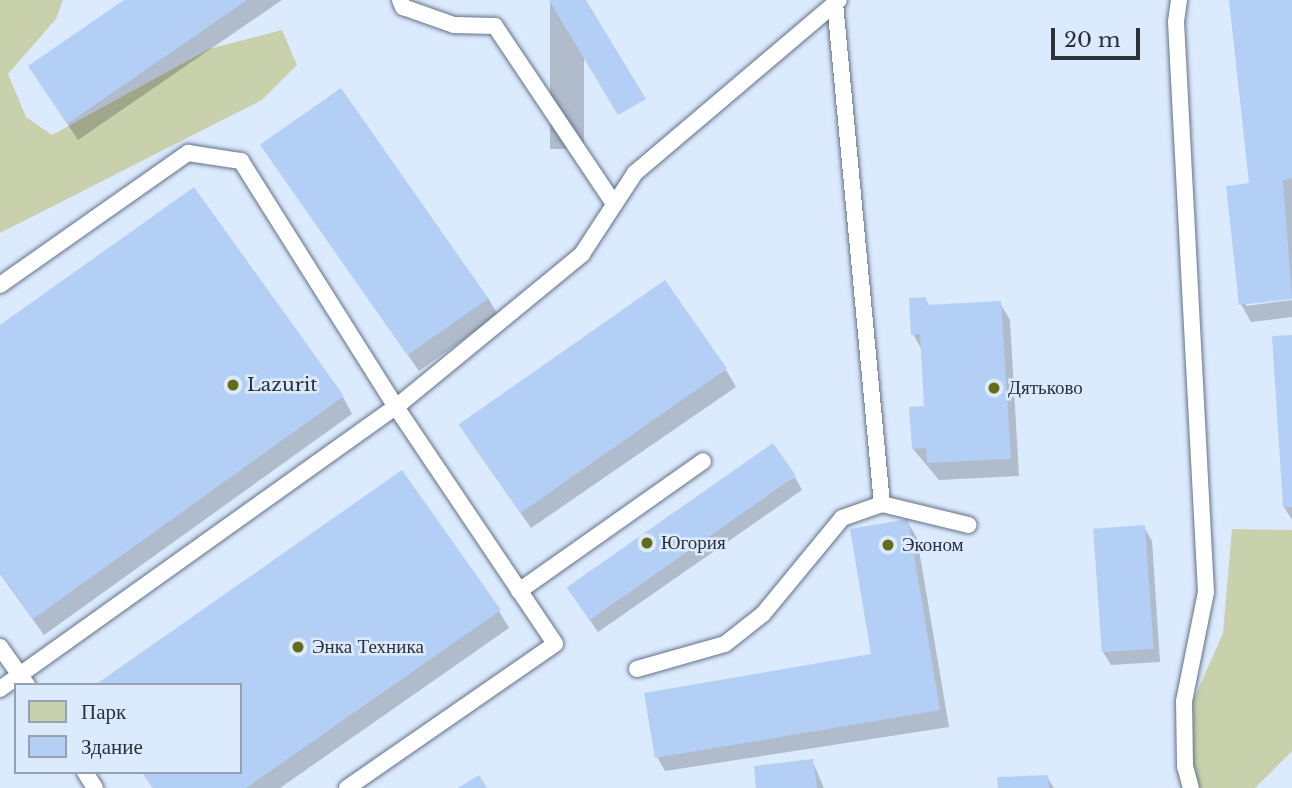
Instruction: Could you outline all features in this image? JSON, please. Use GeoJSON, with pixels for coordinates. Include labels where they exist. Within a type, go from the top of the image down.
{"type":"FeatureCollection","features":[{"type":"Feature","properties":{"kind":"lane"},"geometry":{"type":"LineString","coordinates":[[400,0],[403,7],[454,25],[495,26],[614,204]]}},
{"type":"Feature","properties":{"kind":"lane"},"geometry":{"type":"LineString","coordinates":[[1179,0],[1176,22],[1206,592],[1184,701],[1185,766],[1191,788]]}},
{"type":"Feature","properties":{"kind":"lane"},"geometry":{"type":"LineString","coordinates":[[0,646],[24,680],[396,407],[582,254],[635,173],[837,2]]}},
{"type":"Feature","properties":{"kind":"lane"},"geometry":{"type":"LineString","coordinates":[[837,2],[882,503]]}},
{"type":"Feature","properties":{"kind":"lane"},"geometry":{"type":"LineString","coordinates":[[0,285],[188,153],[241,162],[396,407],[555,644],[347,788]]}},
{"type":"Feature","properties":{"kind":"lane"},"geometry":{"type":"LineString","coordinates":[[519,591],[703,461]]}},
{"type":"Feature","properties":{"kind":"lane"},"geometry":{"type":"LineString","coordinates":[[637,669],[724,644],[763,614],[842,518],[882,503],[969,525]]}},
{"type":"Feature","properties":{"kind":"green space"},"geometry":{"type":"Polygon","coordinates":[[[0,0],[63,0],[56,19],[8,74],[26,117],[52,135],[209,49],[282,30],[297,65],[262,100],[0,233],[0,0]]]}},
{"type":"Feature","properties":{"kind":"green space"},"geometry":{"type":"Polygon","coordinates":[[[1232,529],[1292,530],[1292,751],[1255,788],[1193,788],[1193,701],[1223,633],[1232,529]]]}},
{"type":"Feature","properties":{"kind":"building"},"geometry":{"type":"Polygon","coordinates":[[[124,0],[247,0],[67,124],[28,66],[124,0]]]}},
{"type":"Feature","properties":{"kind":"building"},"geometry":{"type":"Polygon","coordinates":[[[549,0],[586,0],[646,99],[618,115],[549,0]]]}},
{"type":"Feature","properties":{"kind":"building"},"geometry":{"type":"Polygon","coordinates":[[[1229,0],[1292,0],[1292,178],[1283,180],[1292,299],[1239,305],[1226,186],[1249,183],[1229,0]]]}},
{"type":"Feature","properties":{"kind":"building"},"geometry":{"type":"Polygon","coordinates":[[[341,88],[488,299],[407,355],[260,145],[341,88]]]}},
{"type":"Feature","properties":{"kind":"building"},"geometry":{"type":"Polygon","coordinates":[[[194,187],[344,396],[33,619],[0,573],[0,325],[194,187]]]}},
{"type":"Feature","properties":{"kind":"building"},"geometry":{"type":"Polygon","coordinates":[[[665,280],[727,368],[521,513],[459,425],[665,280]]]}},
{"type":"Feature","properties":{"kind":"building"},"geometry":{"type":"Polygon","coordinates":[[[926,297],[927,305],[1001,301],[1011,459],[927,463],[926,448],[912,449],[909,407],[924,406],[920,334],[911,335],[909,298],[926,297]]]}},
{"type":"Feature","properties":{"kind":"building"},"geometry":{"type":"Polygon","coordinates":[[[1292,335],[1292,507],[1283,507],[1272,336],[1292,335]]]}},
{"type":"Feature","properties":{"kind":"building"},"geometry":{"type":"Polygon","coordinates":[[[773,443],[796,476],[590,620],[567,588],[773,443]]]}},
{"type":"Feature","properties":{"kind":"building","name":"Энка Техника"},"geometry":{"type":"Polygon","coordinates":[[[402,470],[501,610],[246,788],[153,788],[143,774],[242,774],[242,683],[98,683],[402,470]]]}},
{"type":"Feature","properties":{"kind":"building"},"geometry":{"type":"Polygon","coordinates":[[[908,519],[940,710],[655,758],[644,693],[871,654],[850,529],[908,519]]]}},
{"type":"Feature","properties":{"kind":"building"},"geometry":{"type":"Polygon","coordinates":[[[1145,525],[1154,649],[1102,652],[1093,529],[1145,525]]]}},
{"type":"Feature","properties":{"kind":"building"},"geometry":{"type":"Polygon","coordinates":[[[813,759],[817,788],[756,788],[754,766],[813,759]]]}},
{"type":"Feature","properties":{"kind":"building"},"geometry":{"type":"Polygon","coordinates":[[[479,775],[487,788],[458,788],[479,775]]]}},
{"type":"Feature","properties":{"kind":"building"},"geometry":{"type":"Polygon","coordinates":[[[1048,775],[1049,788],[998,788],[997,777],[1048,775]]]}},
{"type":"Feature","properties":{"kind":"place","name":"Lazurit"},"geometry":{"type":"Point","coordinates":[233,385]}},
{"type":"Feature","properties":{"kind":"place","name":"Дятьково"},"geometry":{"type":"Point","coordinates":[994,388]}},
{"type":"Feature","properties":{"kind":"place","name":"Югория"},"geometry":{"type":"Point","coordinates":[647,543]}},
{"type":"Feature","properties":{"kind":"place","name":"Эконом"},"geometry":{"type":"Point","coordinates":[888,545]}},
{"type":"Feature","properties":{"kind":"place","name":"Энка Техника"},"geometry":{"type":"Point","coordinates":[298,647]}}]}
